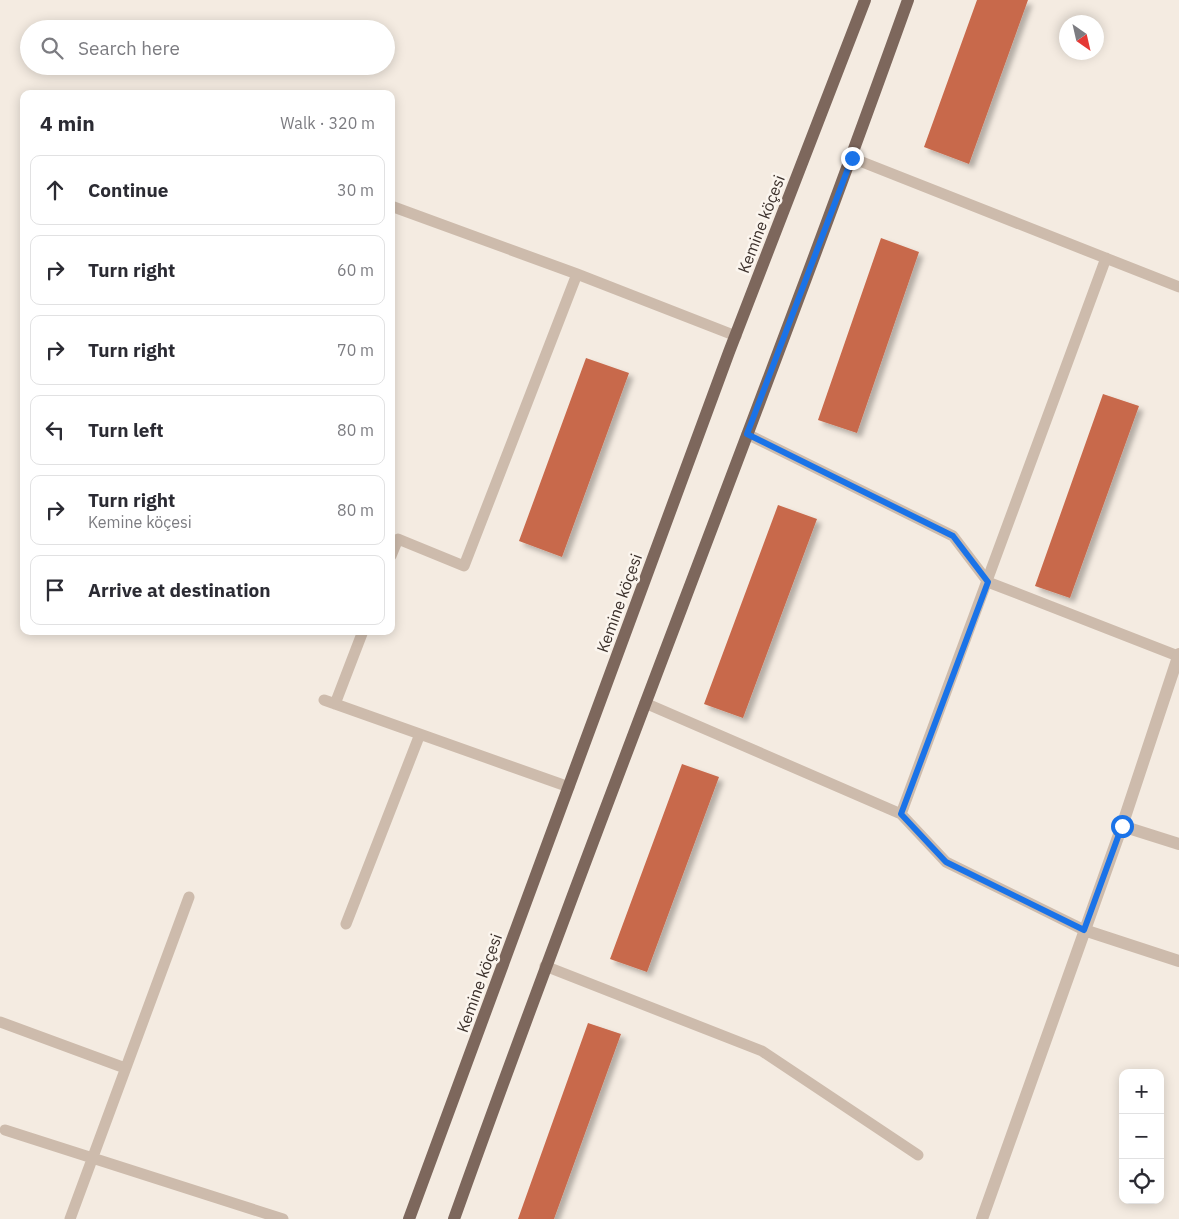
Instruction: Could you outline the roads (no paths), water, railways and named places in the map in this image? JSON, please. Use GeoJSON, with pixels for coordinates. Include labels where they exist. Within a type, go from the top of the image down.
{"type":"FeatureCollection","features":[{"type":"Feature","properties":{"kind":"main road","name":"Kemine köçesi"},"geometry":{"type":"LineString","coordinates":[[409,1219],[736,336],[865,0]]}},
{"type":"Feature","properties":{"kind":"main road"},"geometry":{"type":"LineString","coordinates":[[454,1219],[546,966],[852,158],[908,0]]}},
{"type":"Feature","properties":{"kind":"street"},"geometry":{"type":"LineString","coordinates":[[982,1219],[1122,826],[1178,655]]}},
{"type":"Feature","properties":{"kind":"street"},"geometry":{"type":"LineString","coordinates":[[1122,826],[1179,844]]}},
{"type":"Feature","properties":{"kind":"street"},"geometry":{"type":"LineString","coordinates":[[1084,930],[1179,962]]}},
{"type":"Feature","properties":{"kind":"lane"},"geometry":{"type":"LineString","coordinates":[[852,158],[1179,286]]}},
{"type":"Feature","properties":{"kind":"lane"},"geometry":{"type":"LineString","coordinates":[[395,207],[577,274],[736,336]]}},
{"type":"Feature","properties":{"kind":"lane"},"geometry":{"type":"LineString","coordinates":[[901,814],[1106,258]]}},
{"type":"Feature","properties":{"kind":"lane"},"geometry":{"type":"LineString","coordinates":[[395,546],[398,539],[464,566],[577,274]]}},
{"type":"Feature","properties":{"kind":"lane"},"geometry":{"type":"LineString","coordinates":[[747,434],[953,536],[988,582],[1178,655]]}},
{"type":"Feature","properties":{"kind":"lane"},"geometry":{"type":"LineString","coordinates":[[361,635],[329,702],[569,787]]}},
{"type":"Feature","properties":{"kind":"lane"},"geometry":{"type":"LineString","coordinates":[[645,703],[901,814],[946,862],[1084,930]]}},
{"type":"Feature","properties":{"kind":"lane"},"geometry":{"type":"LineString","coordinates":[[346,924],[420,734]]}},
{"type":"Feature","properties":{"kind":"lane"},"geometry":{"type":"LineString","coordinates":[[70,1219],[189,897]]}},
{"type":"Feature","properties":{"kind":"lane"},"geometry":{"type":"LineString","coordinates":[[546,966],[762,1051],[918,1155]]}},
{"type":"Feature","properties":{"kind":"lane"},"geometry":{"type":"LineString","coordinates":[[0,1022],[125,1068]]}},
{"type":"Feature","properties":{"kind":"lane"},"geometry":{"type":"LineString","coordinates":[[5,1130],[284,1219]]}}]}
